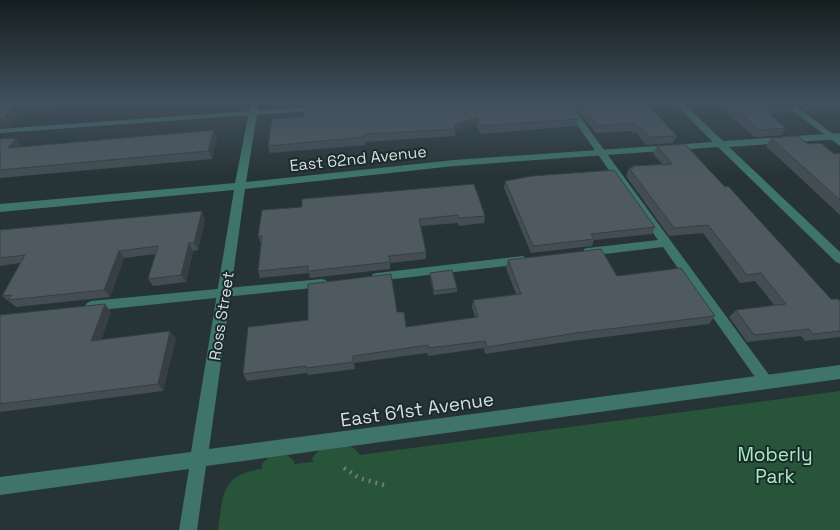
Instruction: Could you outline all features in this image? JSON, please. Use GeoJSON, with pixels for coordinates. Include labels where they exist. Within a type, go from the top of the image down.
{"type":"FeatureCollection","features":[{"type":"Feature","properties":{"kind":"street","name":"Ross Street"},"geometry":{"type":"LineString","coordinates":[[188,530],[240,186],[251,127]]}},
{"type":"Feature","properties":{"kind":"street"},"geometry":{"type":"LineString","coordinates":[[703,127],[840,259]]}},
{"type":"Feature","properties":{"kind":"street","name":"East 62nd Avenue"},"geometry":{"type":"LineString","coordinates":[[0,208],[240,186],[454,163],[603,154],[835,136]]}},
{"type":"Feature","properties":{"kind":"street","name":"East 61st Avenue"},"geometry":{"type":"LineString","coordinates":[[0,486],[840,372]]}},
{"type":"Feature","properties":{"kind":"lane"},"geometry":{"type":"LineString","coordinates":[[0,131],[47,127]]}},
{"type":"Feature","properties":{"kind":"lane"},"geometry":{"type":"LineString","coordinates":[[583,127],[768,383]]}},
{"type":"Feature","properties":{"kind":"lane"},"geometry":{"type":"LineString","coordinates":[[821,127],[835,136],[840,143]]}},
{"type":"Feature","properties":{"kind":"lane"},"geometry":{"type":"LineString","coordinates":[[578,254],[666,243]]}},
{"type":"Feature","properties":{"kind":"lane"},"geometry":{"type":"LineString","coordinates":[[362,279],[539,258]]}},
{"type":"Feature","properties":{"kind":"lane"},"geometry":{"type":"LineString","coordinates":[[77,307],[333,282]]}},
{"type":"Feature","properties":{"kind":"path"},"geometry":{"type":"LineString","coordinates":[[344,468],[359,478],[384,485]]}},
{"type":"Feature","properties":{"kind":"green space","name":"Moberly Park"},"geometry":{"type":"Polygon","coordinates":[[[840,391],[840,530],[218,530],[221,506],[226,488],[231,481],[239,476],[262,469],[262,464],[270,456],[287,455],[294,461],[294,464],[313,462],[312,458],[317,452],[336,443],[349,445],[360,455],[840,391]]]}},
{"type":"Feature","properties":{"kind":"building"},"geometry":{"type":"Polygon","coordinates":[[[271,127],[454,127],[455,129],[364,134],[364,137],[268,146],[271,127]]]}},
{"type":"Feature","properties":{"kind":"building"},"geometry":{"type":"Polygon","coordinates":[[[641,127],[668,127],[677,136],[650,137],[641,127]]]}},
{"type":"Feature","properties":{"kind":"building"},"geometry":{"type":"Polygon","coordinates":[[[756,127],[786,128],[760,130],[756,127]]]}},
{"type":"Feature","properties":{"kind":"building"},"geometry":{"type":"Polygon","coordinates":[[[214,130],[208,151],[0,170],[0,139],[16,138],[8,148],[214,130]]]}},
{"type":"Feature","properties":{"kind":"building"},"geometry":{"type":"Polygon","coordinates":[[[798,136],[808,144],[821,143],[834,154],[840,153],[840,200],[771,138],[798,136]]]}},
{"type":"Feature","properties":{"kind":"building"},"geometry":{"type":"Polygon","coordinates":[[[685,144],[725,187],[728,186],[831,299],[838,299],[840,301],[840,331],[813,334],[809,329],[754,335],[736,310],[786,304],[761,273],[747,275],[708,225],[674,228],[629,168],[633,168],[632,166],[672,164],[657,146],[685,144]]]}},
{"type":"Feature","properties":{"kind":"building"},"geometry":{"type":"Polygon","coordinates":[[[614,170],[655,227],[591,234],[594,239],[533,246],[505,181],[532,176],[614,170]]]}},
{"type":"Feature","properties":{"kind":"building"},"geometry":{"type":"Polygon","coordinates":[[[474,184],[485,216],[459,218],[458,215],[419,219],[426,252],[389,256],[390,262],[308,271],[308,266],[258,271],[262,236],[258,236],[262,210],[302,207],[302,199],[474,184]]]}},
{"type":"Feature","properties":{"kind":"building"},"geometry":{"type":"Polygon","coordinates":[[[202,211],[194,243],[189,243],[181,275],[148,279],[158,246],[119,251],[104,290],[8,300],[12,295],[2,296],[25,255],[0,258],[0,230],[202,211]]]}},
{"type":"Feature","properties":{"kind":"building"},"geometry":{"type":"Polygon","coordinates":[[[601,249],[617,276],[681,268],[715,316],[576,333],[487,347],[485,341],[428,348],[428,345],[353,356],[353,362],[243,374],[248,327],[308,320],[308,284],[391,274],[397,312],[404,312],[406,327],[478,317],[473,300],[521,294],[508,260],[601,249]]]}},
{"type":"Feature","properties":{"kind":"building"},"geometry":{"type":"Polygon","coordinates":[[[452,270],[457,288],[434,291],[430,273],[452,270]]]}},
{"type":"Feature","properties":{"kind":"building"},"geometry":{"type":"Polygon","coordinates":[[[105,304],[91,341],[170,331],[158,384],[0,404],[0,315],[105,304]]]}}]}
